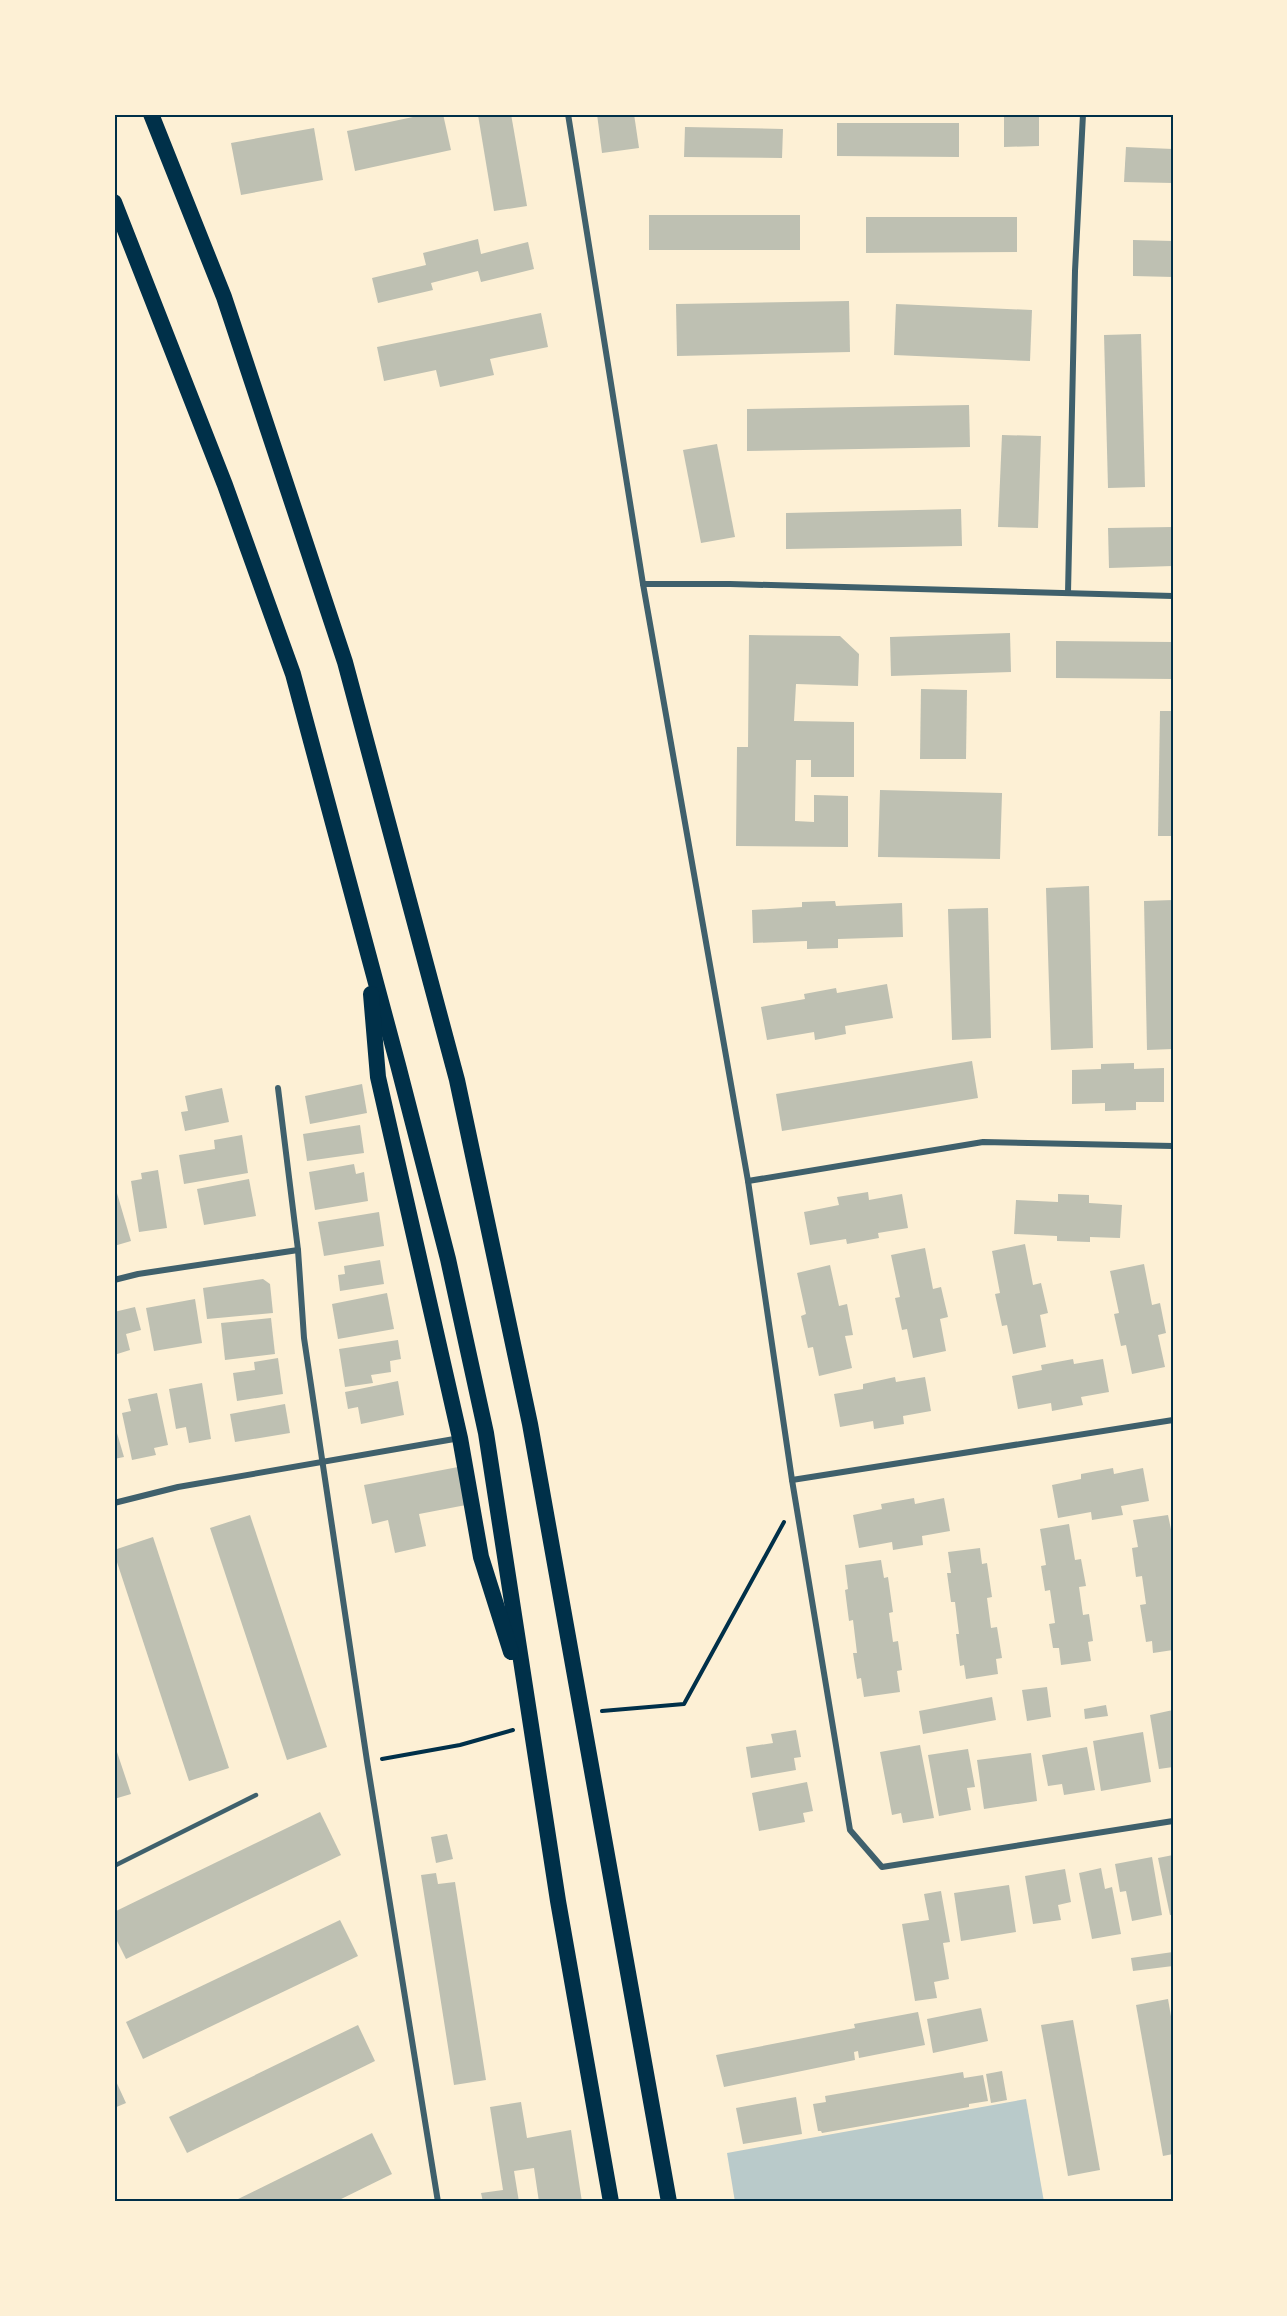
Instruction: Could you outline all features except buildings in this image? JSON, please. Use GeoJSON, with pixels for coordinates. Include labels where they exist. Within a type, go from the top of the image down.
{"type":"FeatureCollection","features":[{"type":"Feature","properties":{"kind":"highway"},"geometry":{"type":"LineString","coordinates":[[152,114],[224,297],[345,662],[457,1080],[530,1424],[669,2202]]}},
{"type":"Feature","properties":{"kind":"highway"},"geometry":{"type":"LineString","coordinates":[[114,202],[225,485],[293,674],[448,1259],[486,1433],[558,1901],[611,2202]]}},
{"type":"Feature","properties":{"kind":"highway"},"geometry":{"type":"LineString","coordinates":[[368,955],[378,1077],[460,1438],[481,1557],[528,1703]]}},
{"type":"Feature","properties":{"kind":"street"},"geometry":{"type":"LineString","coordinates":[[568,114],[643,584],[748,1181],[792,1480],[850,1830],[882,1867],[1173,1821]]}},
{"type":"Feature","properties":{"kind":"street"},"geometry":{"type":"LineString","coordinates":[[1068,593],[1076,272],[1083,114]]}},
{"type":"Feature","properties":{"kind":"street"},"geometry":{"type":"LineString","coordinates":[[643,584],[730,584],[1173,596]]}},
{"type":"Feature","properties":{"kind":"street"},"geometry":{"type":"LineString","coordinates":[[278,1088],[298,1250],[304,1338],[367,1761],[438,2202]]}},
{"type":"Feature","properties":{"kind":"street"},"geometry":{"type":"LineString","coordinates":[[748,1181],[983,1142],[1173,1146]]}},
{"type":"Feature","properties":{"kind":"street"},"geometry":{"type":"LineString","coordinates":[[114,1280],[138,1274],[298,1250]]}},
{"type":"Feature","properties":{"kind":"street"},"geometry":{"type":"LineString","coordinates":[[792,1480],[1173,1420]]}},
{"type":"Feature","properties":{"kind":"street"},"geometry":{"type":"LineString","coordinates":[[114,1503],[178,1487],[460,1438]]}},
{"type":"Feature","properties":{"kind":"lane"},"geometry":{"type":"LineString","coordinates":[[114,1866],[255,1795]]}},
{"type":"Feature","properties":{"kind":"path"},"geometry":{"type":"LineString","coordinates":[[597,1712],[684,1704],[796,1500]]}},
{"type":"Feature","properties":{"kind":"path"},"geometry":{"type":"LineString","coordinates":[[367,1761],[460,1745],[523,1728]]}},
{"type":"Feature","properties":{"kind":"shaded area"},"geometry":{"type":"Polygon","coordinates":[[[1026,2099],[1044,2202],[735,2202],[727,2153],[1026,2099]]]}}]}
